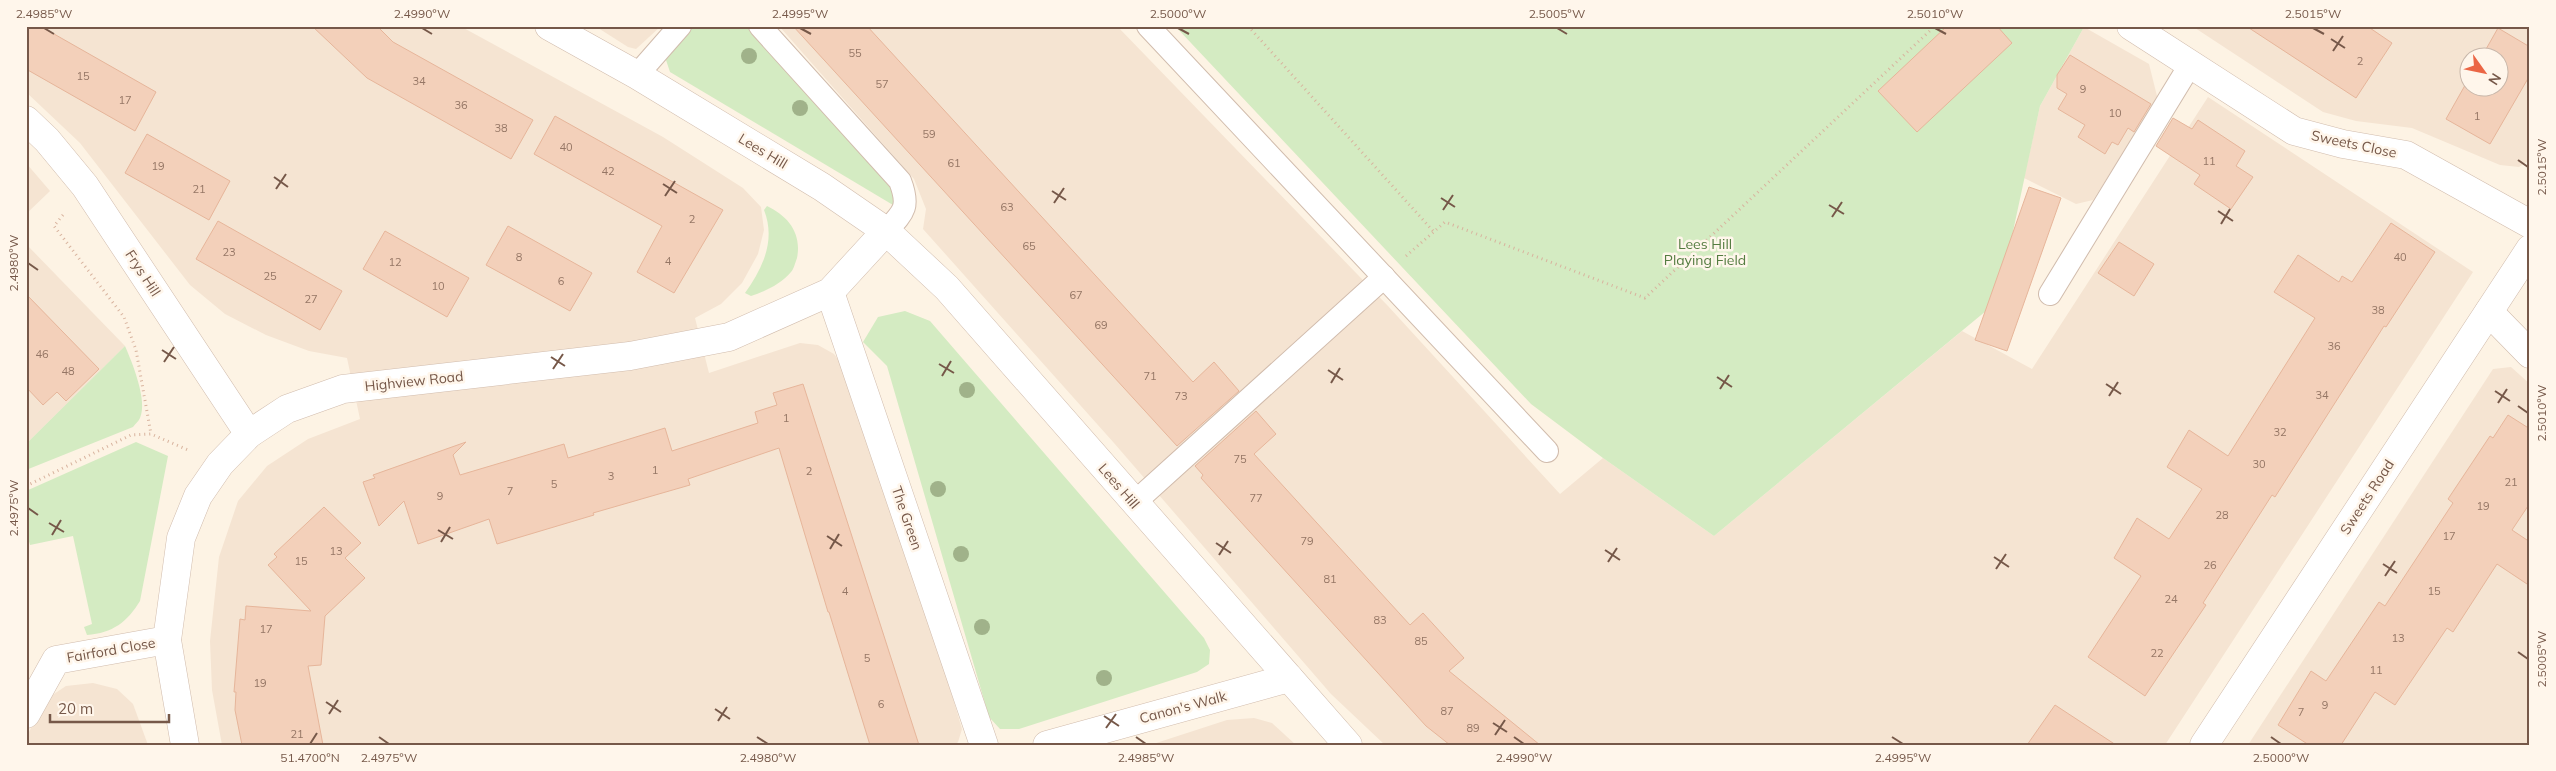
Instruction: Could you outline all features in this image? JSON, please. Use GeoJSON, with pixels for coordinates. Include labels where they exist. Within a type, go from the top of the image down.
{"type":"FeatureCollection","features":[{"type":"Feature","properties":{"kind":"street","name":"Lees Hill"},"geometry":{"type":"LineString","coordinates":[[549,26],[637,74],[822,187],[886,231],[947,288],[1348,745]]}},
{"type":"Feature","properties":{"kind":"street","name":"Sweets Close"},"geometry":{"type":"LineString","coordinates":[[2131,26],[2294,131],[2343,144],[2406,155],[2530,224]]}},
{"type":"Feature","properties":{"kind":"street","name":"Frys Hill"},"geometry":{"type":"LineString","coordinates":[[26,120],[47,140],[85,186],[249,434]]}},
{"type":"Feature","properties":{"kind":"street","name":"Highview Road"},"geometry":{"type":"LineString","coordinates":[[185,745],[167,640],[181,538],[198,496],[220,464],[249,434],[288,410],[343,389],[630,356],[729,336],[830,292],[886,231]]}},
{"type":"Feature","properties":{"kind":"street","name":"Sweets Road"},"geometry":{"type":"LineString","coordinates":[[2204,745],[2530,250]]}},
{"type":"Feature","properties":{"kind":"street","name":"The Green"},"geometry":{"type":"LineString","coordinates":[[830,292],[984,745]]}},
{"type":"Feature","properties":{"kind":"street"},"geometry":{"type":"LineString","coordinates":[[2489,312],[2530,354]]}},
{"type":"Feature","properties":{"kind":"street","name":"Fairford Close"},"geometry":{"type":"LineString","coordinates":[[26,714],[56,660],[167,640]]}},
{"type":"Feature","properties":{"kind":"street","name":"Canon's Walk"},"geometry":{"type":"LineString","coordinates":[[1047,745],[1289,678]]}},
{"type":"Feature","properties":{"kind":"lane"},"geometry":{"type":"LineString","coordinates":[[637,74],[680,26]]}},
{"type":"Feature","properties":{"kind":"lane"},"geometry":{"type":"LineString","coordinates":[[760,26],[900,181],[906,197],[904,213],[886,231]]}},
{"type":"Feature","properties":{"kind":"lane"},"geometry":{"type":"LineString","coordinates":[[1148,26],[1547,451]]}},
{"type":"Feature","properties":{"kind":"lane"},"geometry":{"type":"LineString","coordinates":[[2050,294],[2190,65]]}},
{"type":"Feature","properties":{"kind":"lane"},"geometry":{"type":"LineString","coordinates":[[1134,503],[1384,277]]}},
{"type":"Feature","properties":{"kind":"path"},"geometry":{"type":"LineString","coordinates":[[1248,26],[1434,232]]}},
{"type":"Feature","properties":{"kind":"path"},"geometry":{"type":"LineString","coordinates":[[1384,277],[1445,222],[1645,298],[1935,26]]}},
{"type":"Feature","properties":{"kind":"path"},"geometry":{"type":"LineString","coordinates":[[85,186],[54,226],[124,317],[136,350],[152,434]]}},
{"type":"Feature","properties":{"kind":"path"},"geometry":{"type":"LineString","coordinates":[[26,486],[131,435],[152,434],[220,464]]}},
{"type":"Feature","properties":{"kind":"shaded area"},"geometry":{"type":"Polygon","coordinates":[[[26,26],[460,26],[663,137],[743,188],[761,207],[764,230],[758,254],[742,283],[721,304],[695,318],[709,373],[800,343],[818,345],[834,354],[840,362],[920,587],[962,729],[958,742],[955,745],[222,745],[212,690],[210,641],[219,557],[238,501],[267,466],[308,439],[360,419],[347,358],[309,351],[266,335],[225,314],[190,285],[80,143],[26,92],[26,26]]]}},
{"type":"Feature","properties":{"kind":"shaded area"},"geometry":{"type":"Polygon","coordinates":[[[595,26],[661,26],[636,49],[628,47],[595,26]]]}},
{"type":"Feature","properties":{"kind":"shaded area"},"geometry":{"type":"Polygon","coordinates":[[[779,26],[1117,26],[1388,306],[1560,494],[1603,458],[1714,536],[1962,331],[2032,369],[2208,97],[2473,272],[2165,745],[1385,745],[1331,694],[1114,443],[923,229],[926,209],[914,179],[779,26]]]}},
{"type":"Feature","properties":{"kind":"shaded area"},"geometry":{"type":"Polygon","coordinates":[[[2192,26],[2530,26],[2530,160],[2519,167],[2500,165],[2412,128],[2356,121],[2323,112],[2192,26]]]}},
{"type":"Feature","properties":{"kind":"shaded area"},"geometry":{"type":"Polygon","coordinates":[[[2084,27],[2149,64],[2158,100],[2093,200],[2076,204],[2024,178],[2040,106],[2084,27]]]}},
{"type":"Feature","properties":{"kind":"shaded area"},"geometry":{"type":"Polygon","coordinates":[[[26,163],[50,191],[26,214],[26,163]]]}},
{"type":"Feature","properties":{"kind":"shaded area"},"geometry":{"type":"Polygon","coordinates":[[[26,244],[125,346],[26,444],[26,244]]]}},
{"type":"Feature","properties":{"kind":"shaded area"},"geometry":{"type":"Polygon","coordinates":[[[2511,367],[2530,384],[2530,745],[2248,745],[2493,369],[2511,367]]]}},
{"type":"Feature","properties":{"kind":"shaded area"},"geometry":{"type":"Polygon","coordinates":[[[93,683],[117,689],[133,704],[148,745],[26,745],[26,738],[36,718],[51,696],[66,686],[93,683]]]}},
{"type":"Feature","properties":{"kind":"shaded area"},"geometry":{"type":"Polygon","coordinates":[[[1254,718],[1272,723],[1296,745],[1150,745],[1227,720],[1254,718]]]}},
{"type":"Feature","properties":{"kind":"green space"},"geometry":{"type":"Polygon","coordinates":[[[694,26],[747,26],[891,188],[894,196],[893,205],[670,72],[666,60],[670,49],[694,26]]]}},
{"type":"Feature","properties":{"kind":"green space","name":"Lees Hill Playing Field"},"geometry":{"type":"Polygon","coordinates":[[[1175,26],[2084,27],[2040,106],[1998,301],[1714,536],[1603,458],[1531,404],[1175,26]]]}},
{"type":"Feature","properties":{"kind":"green space"},"geometry":{"type":"Polygon","coordinates":[[[767,206],[775,210],[792,226],[797,241],[797,258],[794,268],[783,280],[751,296],[745,293],[762,264],[768,243],[769,232],[764,210],[767,206]]]}},
{"type":"Feature","properties":{"kind":"green space"},"geometry":{"type":"Polygon","coordinates":[[[905,311],[930,321],[1204,638],[1210,650],[1209,664],[1197,672],[1019,729],[1000,729],[989,717],[887,366],[863,342],[878,317],[905,311]]]}},
{"type":"Feature","properties":{"kind":"green space"},"geometry":{"type":"Polygon","coordinates":[[[125,346],[141,392],[142,411],[138,421],[133,427],[26,470],[26,444],[125,346]]]}},
{"type":"Feature","properties":{"kind":"green space"},"geometry":{"type":"Polygon","coordinates":[[[136,442],[168,456],[140,601],[130,615],[112,629],[87,635],[84,627],[92,624],[73,536],[30,545],[26,531],[26,491],[136,442]]]}},
{"type":"Feature","properties":{"kind":"building"},"geometry":{"type":"Polygon","coordinates":[[[26,26],[40,26],[156,92],[135,131],[26,69],[26,26]]]}},
{"type":"Feature","properties":{"kind":"building"},"geometry":{"type":"Polygon","coordinates":[[[312,26],[377,26],[393,42],[533,120],[511,159],[367,78],[312,26]]]}},
{"type":"Feature","properties":{"kind":"building"},"geometry":{"type":"Polygon","coordinates":[[[793,26],[867,26],[1193,382],[1214,362],[1239,391],[1177,446],[793,26]]]}},
{"type":"Feature","properties":{"kind":"building"},"geometry":{"type":"Polygon","coordinates":[[[1947,26],[1997,26],[2012,43],[1917,132],[1878,91],[1947,26]]]}},
{"type":"Feature","properties":{"kind":"building"},"geometry":{"type":"Polygon","coordinates":[[[2246,26],[2367,26],[2392,43],[2356,98],[2246,26]]]}},
{"type":"Feature","properties":{"kind":"building"},"geometry":{"type":"Polygon","coordinates":[[[2498,28],[2530,47],[2530,75],[2490,144],[2446,119],[2458,98],[2508,98],[2508,48],[2487,48],[2498,28]]]}},
{"type":"Feature","properties":{"kind":"building"},"geometry":{"type":"Polygon","coordinates":[[[2070,55],[2151,104],[2134,132],[2128,128],[2118,145],[2112,142],[2105,154],[2078,137],[2085,125],[2058,109],[2067,94],[2057,88],[2057,75],[2070,55]]]}},
{"type":"Feature","properties":{"kind":"building"},"geometry":{"type":"Polygon","coordinates":[[[555,116],[723,210],[674,293],[637,272],[662,226],[534,154],[555,116]]]}},
{"type":"Feature","properties":{"kind":"building"},"geometry":{"type":"Polygon","coordinates":[[[2173,118],[2192,129],[2198,120],[2245,151],[2236,166],[2253,177],[2231,209],[2194,184],[2200,175],[2156,146],[2173,118]]]}},
{"type":"Feature","properties":{"kind":"building"},"geometry":{"type":"Polygon","coordinates":[[[147,134],[230,181],[209,220],[125,173],[147,134]]]}},
{"type":"Feature","properties":{"kind":"building"},"geometry":{"type":"Polygon","coordinates":[[[2029,187],[2061,198],[2007,351],[1975,340],[2029,187]]]}},
{"type":"Feature","properties":{"kind":"building"},"geometry":{"type":"Polygon","coordinates":[[[218,221],[342,291],[320,330],[196,259],[218,221]]]}},
{"type":"Feature","properties":{"kind":"building"},"geometry":{"type":"Polygon","coordinates":[[[2391,223],[2435,252],[2386,327],[2384,326],[2275,497],[2272,495],[2203,603],[2206,605],[2145,696],[2088,657],[2141,576],[2114,558],[2137,518],[2169,539],[2202,489],[2167,467],[2189,430],[2228,456],[2315,318],[2274,292],[2298,255],[2339,282],[2342,276],[2352,282],[2391,223]]]}},
{"type":"Feature","properties":{"kind":"building"},"geometry":{"type":"Polygon","coordinates":[[[508,226],[592,273],[570,311],[486,265],[508,226]]]}},
{"type":"Feature","properties":{"kind":"building"},"geometry":{"type":"Polygon","coordinates":[[[385,231],[469,278],[447,317],[363,269],[385,231]]]}},
{"type":"Feature","properties":{"kind":"building"},"geometry":{"type":"Polygon","coordinates":[[[2119,242],[2154,264],[2134,296],[2098,273],[2119,242]]]}},
{"type":"Feature","properties":{"kind":"building"},"geometry":{"type":"Polygon","coordinates":[[[26,294],[99,369],[66,401],[57,392],[43,405],[26,387],[26,294]]]}},
{"type":"Feature","properties":{"kind":"building"},"geometry":{"type":"Polygon","coordinates":[[[803,384],[919,745],[870,745],[779,448],[688,479],[690,485],[593,513],[594,515],[497,544],[489,519],[418,544],[404,501],[379,526],[363,482],[375,478],[373,475],[466,442],[453,455],[460,475],[564,444],[568,458],[665,428],[672,451],[758,423],[755,412],[777,405],[773,393],[803,384]]]}},
{"type":"Feature","properties":{"kind":"building"},"geometry":{"type":"Polygon","coordinates":[[[1256,411],[1276,434],[1254,454],[1410,625],[1423,613],[1464,658],[1449,671],[1540,745],[1450,745],[1426,726],[1201,478],[1203,475],[1195,466],[1256,411]]]}},
{"type":"Feature","properties":{"kind":"building"},"geometry":{"type":"Polygon","coordinates":[[[2508,415],[2530,429],[2530,503],[2512,530],[2530,542],[2530,586],[2497,564],[2453,632],[2447,628],[2395,705],[2375,692],[2341,745],[2309,745],[2278,725],[2311,671],[2326,681],[2379,602],[2385,606],[2453,503],[2448,499],[2490,436],[2493,438],[2508,415]]]}},
{"type":"Feature","properties":{"kind":"building"},"geometry":{"type":"Polygon","coordinates":[[[324,507],[361,543],[345,558],[365,578],[325,616],[321,665],[308,666],[323,745],[242,745],[235,710],[236,692],[234,692],[240,619],[245,620],[246,606],[311,611],[268,565],[277,557],[274,554],[324,507]]]}},
{"type":"Feature","properties":{"kind":"building"},"geometry":{"type":"Polygon","coordinates":[[[2055,705],[2116,745],[2027,745],[2055,705]]]}}]}
